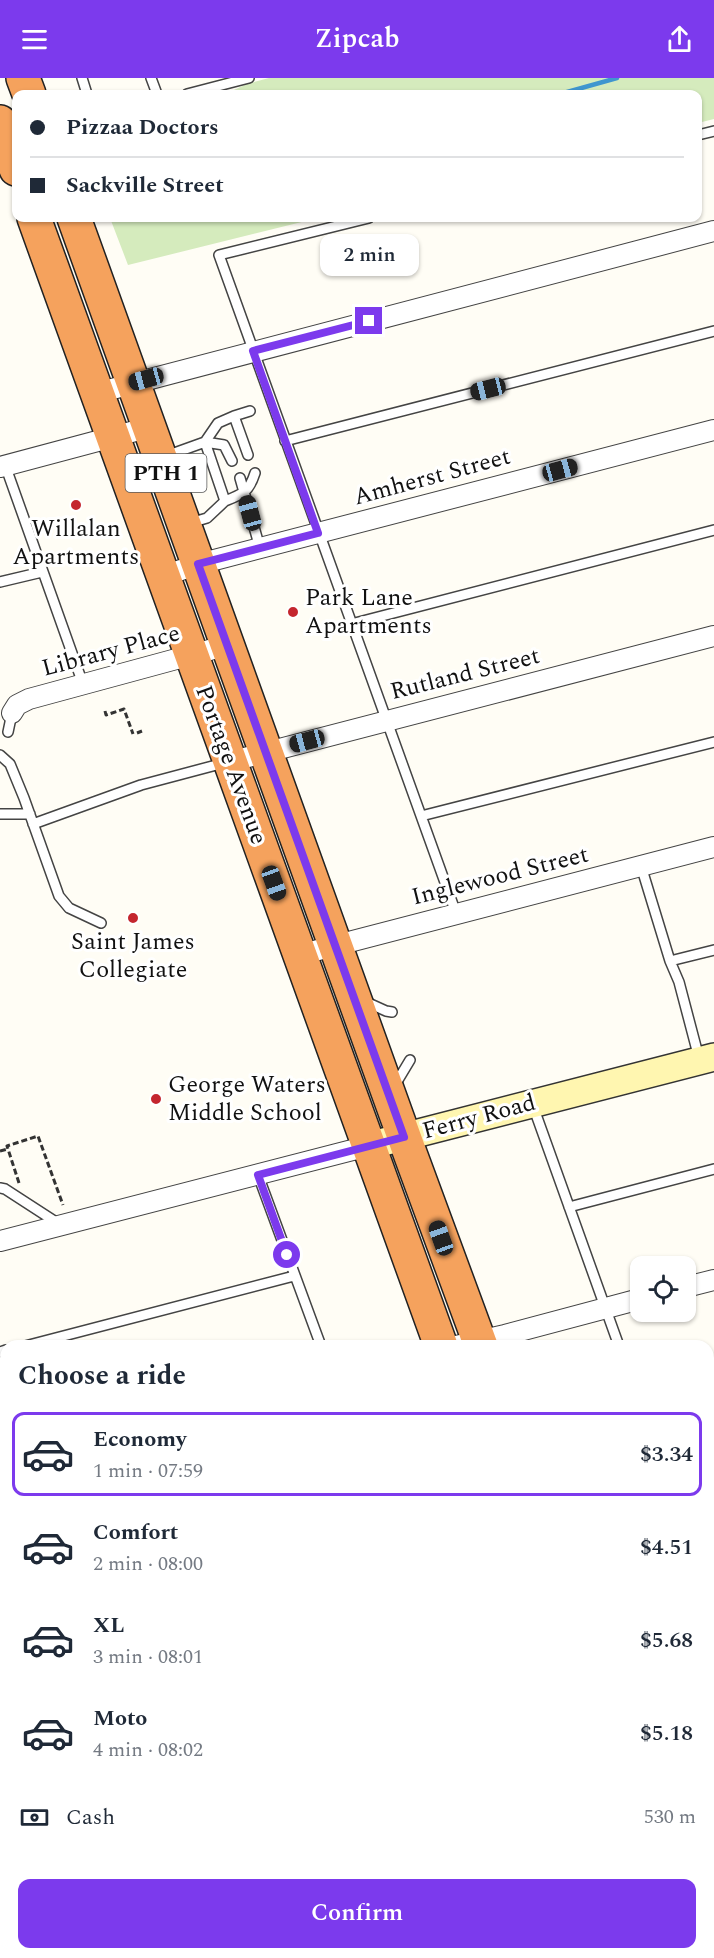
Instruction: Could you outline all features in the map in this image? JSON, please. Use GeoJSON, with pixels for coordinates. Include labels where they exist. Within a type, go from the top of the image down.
{"type":"FeatureCollection","features":[{"type":"Feature","properties":{"kind":"highway"},"geometry":{"type":"LineString","coordinates":[[0,122],[12,157]]}},
{"type":"Feature","properties":{"kind":"highway","name":"Portage Avenue"},"geometry":{"type":"LineString","coordinates":[[35,222],[439,1340]]}},
{"type":"Feature","properties":{"kind":"highway","name":"Portage Avenue"},"geometry":{"type":"LineString","coordinates":[[75,222],[404,1137],[471,1340]]}},
{"type":"Feature","properties":{"kind":"main road","name":"Ferry Road"},"geometry":{"type":"LineString","coordinates":[[368,1146],[707,1059]]}},
{"type":"Feature","properties":{"kind":"street"},"geometry":{"type":"LineString","coordinates":[[97,393],[714,231]]}},
{"type":"Feature","properties":{"kind":"street"},"geometry":{"type":"LineString","coordinates":[[2,466],[150,427]]}},
{"type":"Feature","properties":{"kind":"street","name":"Amherst Street"},"geometry":{"type":"LineString","coordinates":[[163,576],[198,564],[714,430]]}},
{"type":"Feature","properties":{"kind":"street","name":"Rutland Street"},"geometry":{"type":"LineString","coordinates":[[229,762],[714,636]]}},
{"type":"Feature","properties":{"kind":"street","name":"Library Place"},"geometry":{"type":"LineString","coordinates":[[10,723],[17,705],[29,699],[228,645]]}},
{"type":"Feature","properties":{"kind":"street","name":"Inglewood Street"},"geometry":{"type":"LineString","coordinates":[[299,955],[714,847]]}},
{"type":"Feature","properties":{"kind":"street","name":"Ferry Road"},"geometry":{"type":"LineString","coordinates":[[0,1241],[368,1146]]}},
{"type":"Feature","properties":{"kind":"street"},"geometry":{"type":"LineString","coordinates":[[696,1284],[714,1280]]}},
{"type":"Feature","properties":{"kind":"street"},"geometry":{"type":"LineString","coordinates":[[487,1340],[630,1302]]}},
{"type":"Feature","properties":{"kind":"lane"},"geometry":{"type":"LineString","coordinates":[[202,90],[249,78]]}},
{"type":"Feature","properties":{"kind":"lane"},"geometry":{"type":"LineString","coordinates":[[353,222],[219,255],[456,914]]}},
{"type":"Feature","properties":{"kind":"lane"},"geometry":{"type":"LineString","coordinates":[[285,441],[714,331]]}},
{"type":"Feature","properties":{"kind":"lane"},"geometry":{"type":"LineString","coordinates":[[206,442],[218,423],[250,411]]}},
{"type":"Feature","properties":{"kind":"lane"},"geometry":{"type":"LineString","coordinates":[[234,416],[248,455]]}},
{"type":"Feature","properties":{"kind":"lane"},"geometry":{"type":"LineString","coordinates":[[206,442],[225,501]]}},
{"type":"Feature","properties":{"kind":"lane"},"geometry":{"type":"LineString","coordinates":[[161,458],[206,442],[224,445],[232,461]]}},
{"type":"Feature","properties":{"kind":"lane"},"geometry":{"type":"LineString","coordinates":[[2,466],[83,684]]}},
{"type":"Feature","properties":{"kind":"lane"},"geometry":{"type":"LineString","coordinates":[[184,525],[207,518],[225,501],[245,494],[255,473]]}},
{"type":"Feature","properties":{"kind":"lane"},"geometry":{"type":"LineString","coordinates":[[240,478],[260,548]]}},
{"type":"Feature","properties":{"kind":"lane"},"geometry":{"type":"LineString","coordinates":[[351,624],[714,530]]}},
{"type":"Feature","properties":{"kind":"lane"},"geometry":{"type":"LineString","coordinates":[[0,582],[42,572]]}},
{"type":"Feature","properties":{"kind":"lane"},"geometry":{"type":"LineString","coordinates":[[421,816],[714,742]]}},
{"type":"Feature","properties":{"kind":"lane"},"geometry":{"type":"LineString","coordinates":[[0,755],[10,764],[59,896],[69,908],[101,923]]}},
{"type":"Feature","properties":{"kind":"lane"},"geometry":{"type":"LineString","coordinates":[[0,814],[32,819],[141,785],[229,762]]}},
{"type":"Feature","properties":{"kind":"lane"},"geometry":{"type":"LineString","coordinates":[[641,866],[670,961],[707,1059]]}},
{"type":"Feature","properties":{"kind":"lane"},"geometry":{"type":"LineString","coordinates":[[670,961],[714,950]]}},
{"type":"Feature","properties":{"kind":"lane"},"geometry":{"type":"LineString","coordinates":[[354,997],[392,1012]]}},
{"type":"Feature","properties":{"kind":"lane"},"geometry":{"type":"LineString","coordinates":[[389,1095],[404,1066],[410,1060]]}},
{"type":"Feature","properties":{"kind":"lane"},"geometry":{"type":"LineString","coordinates":[[532,1104],[617,1340]]}},
{"type":"Feature","properties":{"kind":"lane"},"geometry":{"type":"LineString","coordinates":[[569,1207],[714,1169]]}},
{"type":"Feature","properties":{"kind":"lane"},"geometry":{"type":"LineString","coordinates":[[258,1175],[319,1340]]}},
{"type":"Feature","properties":{"kind":"lane"},"geometry":{"type":"LineString","coordinates":[[0,1188],[61,1226]]}},
{"type":"Feature","properties":{"kind":"lane"},"geometry":{"type":"LineString","coordinates":[[48,1340],[294,1276]]}},
{"type":"Feature","properties":{"kind":"path"},"geometry":{"type":"LineString","coordinates":[[105,711],[106,715],[124,709],[135,734],[142,731]]}},
{"type":"Feature","properties":{"kind":"path"},"geometry":{"type":"LineString","coordinates":[[14,1195],[20,1184],[7,1146],[38,1136],[63,1205]]}},
{"type":"Feature","properties":{"kind":"path"},"geometry":{"type":"LineString","coordinates":[[0,1151],[8,1149]]}},
{"type":"Feature","properties":{"kind":"green space"},"geometry":{"type":"Polygon","coordinates":[[[269,78],[714,78],[714,119],[702,122],[702,90],[234,90],[269,78]]]}},
{"type":"Feature","properties":{"kind":"green space"},"geometry":{"type":"Polygon","coordinates":[[[112,222],[302,222],[128,265],[112,222]]]}},
{"type":"Feature","properties":{"kind":"waterway"},"geometry":{"type":"LineString","coordinates":[[574,90],[617,78]]}},
{"type":"Feature","properties":{"kind":"place","name":"Willalan Apartments"},"geometry":{"type":"Point","coordinates":[76,505]}},
{"type":"Feature","properties":{"kind":"place","name":"Park Lane Apartments"},"geometry":{"type":"Point","coordinates":[293,612]}},
{"type":"Feature","properties":{"kind":"place","name":"Saint James Collegiate"},"geometry":{"type":"Point","coordinates":[133,918]}},
{"type":"Feature","properties":{"kind":"place","name":"George Waters Middle School"},"geometry":{"type":"Point","coordinates":[156,1099]}},
{"type":"Feature","properties":{"kind":"route"},"geometry":{"type":"LineString","coordinates":[[287,1255],[258,1175],[404,1137],[198,564],[318,533],[253,351],[369,321]]}}]}
